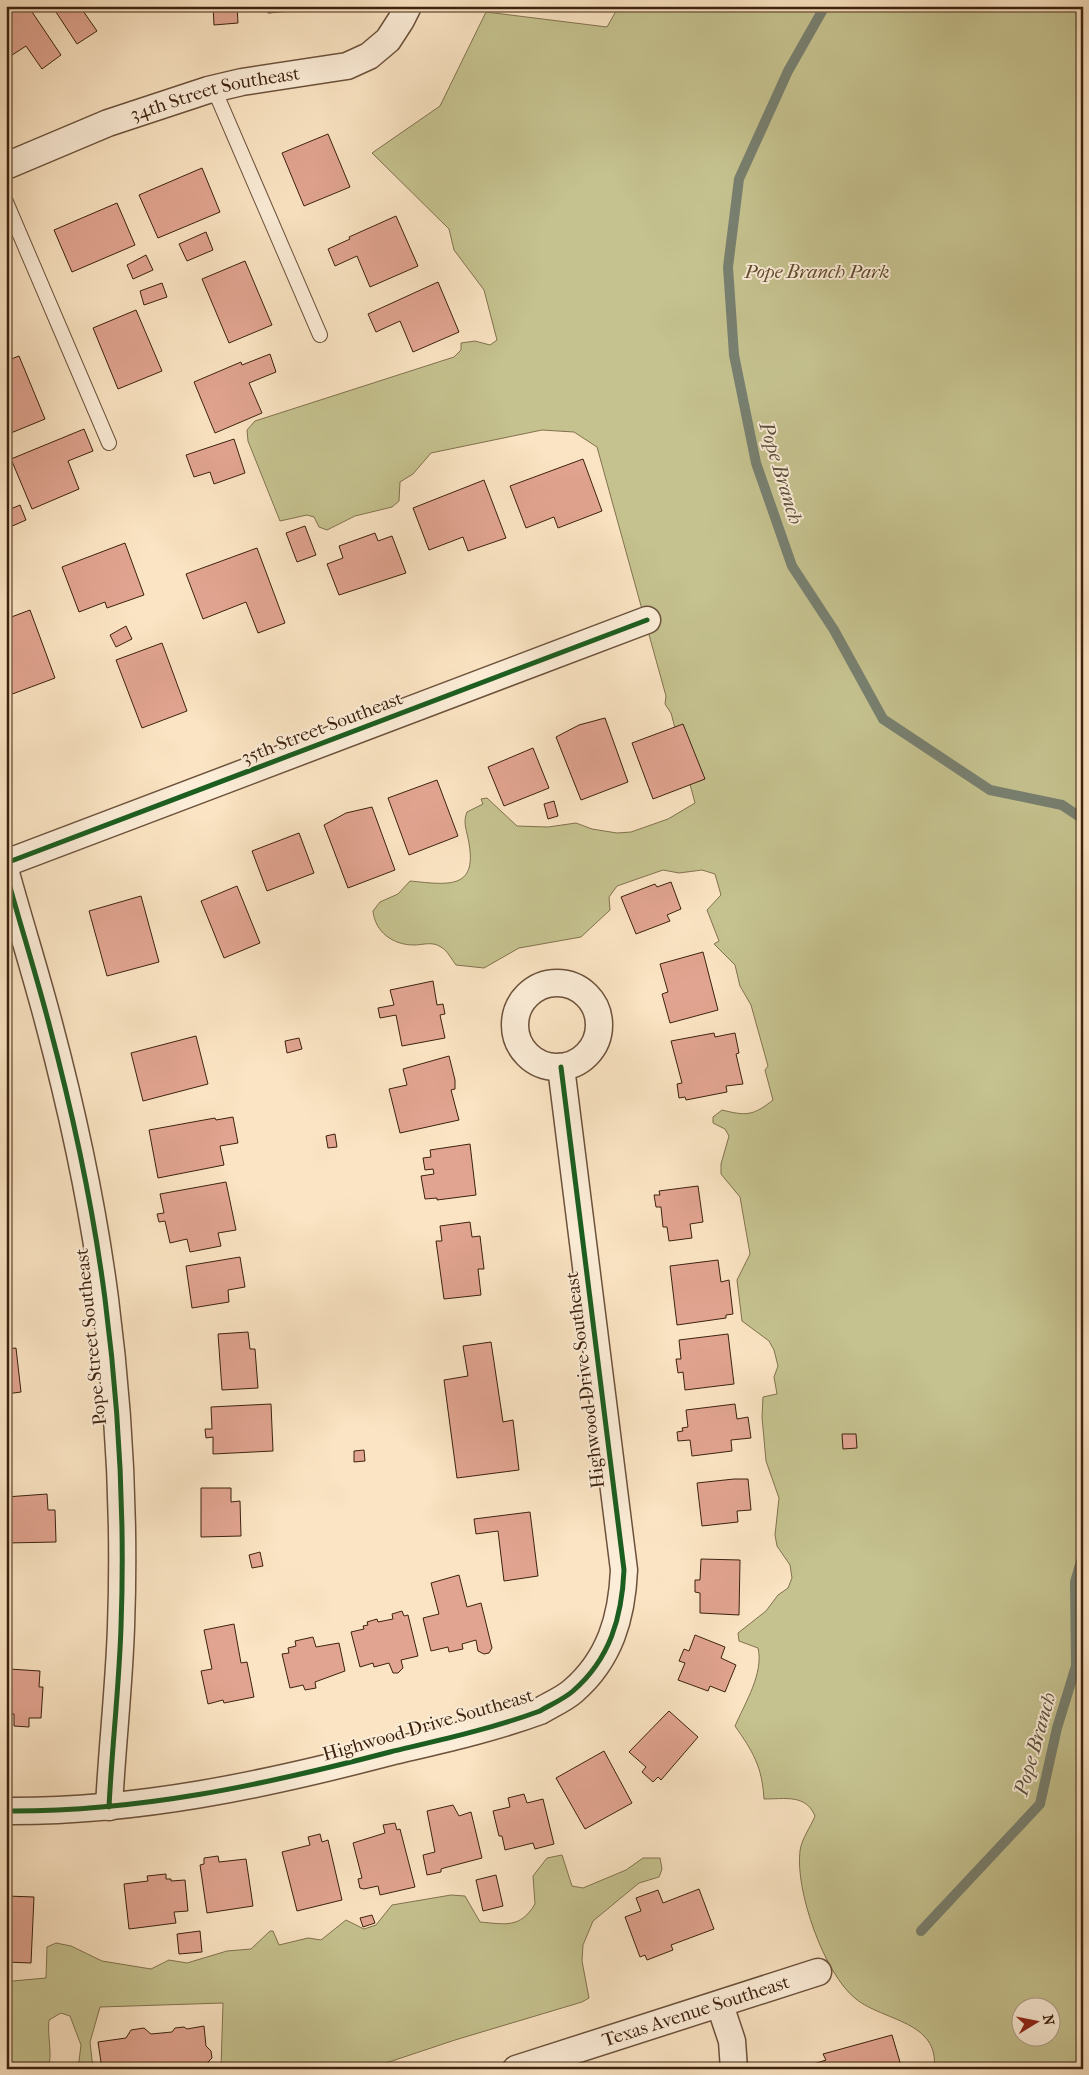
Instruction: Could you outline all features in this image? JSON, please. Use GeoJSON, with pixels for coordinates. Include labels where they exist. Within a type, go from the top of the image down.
{"type":"FeatureCollection","features":[{"type":"Feature","properties":{"kind":"street","name":"34th Street Southeast"},"geometry":{"type":"LineString","coordinates":[[6,166],[100,126],[214,89],[288,74],[335,70],[358,62],[388,40],[408,6]]}},
{"type":"Feature","properties":{"kind":"street","name":"35th Street Southeast"},"geometry":{"type":"LineString","coordinates":[[6,863],[647,620]]}},
{"type":"Feature","properties":{"kind":"street","name":"Pope Street Southeast"},"geometry":{"type":"LineString","coordinates":[[6,873],[49,1024],[74,1127],[91,1213],[110,1345],[118,1443],[121,1627],[109,1807]]}},
{"type":"Feature","properties":{"kind":"street","name":"Highwood Drive Southeast"},"geometry":{"type":"LineString","coordinates":[[6,1811],[109,1807],[168,1801],[282,1780],[522,1718],[540,1711],[572,1691],[601,1660],[617,1623],[623,1597],[624,1570],[562,1067]]}},
{"type":"Feature","properties":{"kind":"street","name":"Texas Avenue Southeast"},"geometry":{"type":"LineString","coordinates":[[516,2069],[818,1972]]}},
{"type":"Feature","properties":{"kind":"street"},"geometry":{"type":"LineString","coordinates":[[720,2005],[732,2041],[734,2069]]}},
{"type":"Feature","properties":{"kind":"lane"},"geometry":{"type":"LineString","coordinates":[[214,89],[251,179],[320,335]]}},
{"type":"Feature","properties":{"kind":"lane"},"geometry":{"type":"LineString","coordinates":[[6,202],[109,443]]}},
{"type":"Feature","properties":{"kind":"green space","name":"Pope Branch Park"},"geometry":{"type":"Polygon","coordinates":[[[619,6],[1083,6],[1083,2069],[934,2069],[933,2053],[928,2041],[919,2032],[907,2024],[856,1999],[844,1987],[833,1971],[823,1951],[814,1930],[802,1887],[800,1851],[815,1816],[806,1804],[794,1799],[764,1799],[756,1760],[735,1726],[756,1678],[759,1658],[758,1648],[739,1641],[738,1633],[766,1611],[778,1595],[788,1588],[792,1578],[790,1565],[777,1546],[775,1535],[779,1498],[766,1461],[762,1417],[763,1397],[777,1394],[774,1377],[778,1366],[774,1350],[769,1341],[742,1321],[737,1280],[750,1254],[740,1197],[721,1174],[721,1164],[729,1136],[725,1129],[713,1123],[713,1117],[722,1110],[743,1114],[749,1113],[760,1109],[773,1100],[765,1070],[768,1066],[751,1005],[740,986],[735,965],[714,944],[719,941],[707,910],[721,895],[715,874],[702,870],[679,873],[663,870],[617,886],[609,897],[610,910],[581,937],[519,948],[484,968],[456,965],[445,950],[438,945],[414,945],[392,940],[381,931],[374,918],[373,911],[380,902],[398,894],[410,881],[449,883],[465,876],[469,867],[470,855],[465,819],[467,812],[483,804],[481,799],[487,798],[517,826],[548,827],[576,823],[592,829],[617,833],[631,832],[668,819],[695,803],[671,713],[665,704],[666,696],[597,447],[574,432],[542,430],[431,453],[413,474],[400,482],[399,501],[392,507],[355,516],[327,530],[319,527],[314,517],[307,515],[280,521],[248,441],[247,430],[255,421],[454,357],[461,350],[461,343],[475,341],[490,345],[497,340],[484,290],[454,250],[449,229],[372,153],[440,106],[486,12],[607,27],[619,6]]]}},
{"type":"Feature","properties":{"kind":"green space"},"geometry":{"type":"Polygon","coordinates":[[[562,1855],[572,1886],[583,1888],[626,1870],[643,1858],[660,1858],[662,1869],[659,1877],[639,1883],[593,1921],[583,1945],[582,1961],[589,1998],[582,2002],[455,2040],[368,2069],[221,2069],[223,2003],[100,2007],[90,2042],[93,2069],[78,2069],[81,2045],[70,2016],[61,2013],[49,2020],[50,2058],[48,2067],[6,2069],[6,1979],[13,1981],[46,1978],[47,1947],[56,1943],[71,1946],[102,1961],[151,1969],[169,1960],[187,1963],[227,1951],[251,1949],[270,1931],[273,1931],[279,1945],[308,1938],[321,1940],[346,1920],[364,1929],[376,1925],[392,1905],[451,1895],[465,1896],[480,1922],[511,1923],[524,1918],[535,1904],[533,1876],[547,1858],[562,1855]]]}},
{"type":"Feature","properties":{"kind":"building"},"geometry":{"type":"Polygon","coordinates":[[[6,6],[28,6],[61,55],[42,69],[26,46],[6,59],[6,6]]]}},
{"type":"Feature","properties":{"kind":"building"},"geometry":{"type":"Polygon","coordinates":[[[52,6],[84,6],[81,8],[97,31],[77,44],[52,6]]]}},
{"type":"Feature","properties":{"kind":"building"},"geometry":{"type":"Polygon","coordinates":[[[213,6],[237,6],[238,23],[214,25],[213,6]]]}},
{"type":"Feature","properties":{"kind":"building"},"geometry":{"type":"Polygon","coordinates":[[[267,6],[337,6],[337,7],[268,13],[267,6]]]}},
{"type":"Feature","properties":{"kind":"building"},"geometry":{"type":"Polygon","coordinates":[[[328,134],[350,187],[304,206],[282,153],[328,134]]]}},
{"type":"Feature","properties":{"kind":"building"},"geometry":{"type":"Polygon","coordinates":[[[202,168],[220,212],[158,238],[139,195],[202,168]]]}},
{"type":"Feature","properties":{"kind":"building"},"geometry":{"type":"Polygon","coordinates":[[[117,203],[135,245],[72,272],[54,230],[117,203]]]}},
{"type":"Feature","properties":{"kind":"building"},"geometry":{"type":"Polygon","coordinates":[[[396,216],[418,266],[370,287],[357,256],[335,266],[328,249],[350,239],[349,237],[396,216]]]}},
{"type":"Feature","properties":{"kind":"building"},"geometry":{"type":"Polygon","coordinates":[[[206,232],[213,250],[187,261],[179,244],[206,232]]]}},
{"type":"Feature","properties":{"kind":"building"},"geometry":{"type":"Polygon","coordinates":[[[146,255],[153,270],[133,279],[127,265],[146,255]]]}},
{"type":"Feature","properties":{"kind":"building"},"geometry":{"type":"Polygon","coordinates":[[[245,261],[272,325],[229,343],[202,279],[245,261]]]}},
{"type":"Feature","properties":{"kind":"building"},"geometry":{"type":"Polygon","coordinates":[[[438,282],[459,332],[413,352],[400,321],[376,332],[368,314],[438,282]]]}},
{"type":"Feature","properties":{"kind":"building"},"geometry":{"type":"Polygon","coordinates":[[[162,283],[167,297],[144,305],[140,291],[162,283]]]}},
{"type":"Feature","properties":{"kind":"building"},"geometry":{"type":"Polygon","coordinates":[[[6,292],[12,306],[6,308],[6,292]]]}},
{"type":"Feature","properties":{"kind":"building"},"geometry":{"type":"Polygon","coordinates":[[[136,310],[162,371],[118,389],[93,328],[136,310]]]}},
{"type":"Feature","properties":{"kind":"building"},"geometry":{"type":"Polygon","coordinates":[[[270,354],[276,372],[249,383],[262,413],[215,433],[194,382],[241,362],[242,365],[270,354]]]}},
{"type":"Feature","properties":{"kind":"building"},"geometry":{"type":"Polygon","coordinates":[[[19,356],[45,419],[6,435],[6,361],[19,356]]]}},
{"type":"Feature","properties":{"kind":"building"},"geometry":{"type":"Polygon","coordinates":[[[84,429],[93,451],[68,461],[79,489],[32,509],[11,459],[84,429]]]}},
{"type":"Feature","properties":{"kind":"building"},"geometry":{"type":"Polygon","coordinates":[[[234,439],[245,473],[214,484],[210,472],[194,477],[186,455],[234,439]]]}},
{"type":"Feature","properties":{"kind":"building"},"geometry":{"type":"Polygon","coordinates":[[[583,459],[602,511],[558,528],[554,517],[526,528],[510,486],[583,459]]]}},
{"type":"Feature","properties":{"kind":"building"},"geometry":{"type":"Polygon","coordinates":[[[484,480],[506,538],[468,551],[463,537],[429,550],[413,508],[484,480]]]}},
{"type":"Feature","properties":{"kind":"building"},"geometry":{"type":"Polygon","coordinates":[[[20,505],[26,520],[10,527],[6,511],[20,505]]]}},
{"type":"Feature","properties":{"kind":"building"},"geometry":{"type":"Polygon","coordinates":[[[305,526],[316,555],[297,562],[286,533],[305,526]]]}},
{"type":"Feature","properties":{"kind":"building"},"geometry":{"type":"Polygon","coordinates":[[[375,533],[378,541],[392,536],[406,573],[339,595],[327,564],[343,558],[339,546],[375,533]]]}},
{"type":"Feature","properties":{"kind":"building"},"geometry":{"type":"Polygon","coordinates":[[[125,543],[144,595],[107,608],[105,602],[79,612],[62,567],[125,543]]]}},
{"type":"Feature","properties":{"kind":"building"},"geometry":{"type":"Polygon","coordinates":[[[257,548],[285,623],[258,633],[246,602],[203,619],[186,574],[257,548]]]}},
{"type":"Feature","properties":{"kind":"building"},"geometry":{"type":"Polygon","coordinates":[[[30,610],[55,678],[7,696],[6,619],[30,610]]]}},
{"type":"Feature","properties":{"kind":"building"},"geometry":{"type":"Polygon","coordinates":[[[126,626],[132,639],[116,647],[110,635],[126,626]]]}},
{"type":"Feature","properties":{"kind":"building"},"geometry":{"type":"Polygon","coordinates":[[[162,643],[187,711],[142,728],[116,660],[162,643]]]}},
{"type":"Feature","properties":{"kind":"building"},"geometry":{"type":"Polygon","coordinates":[[[605,718],[628,782],[581,800],[556,737],[579,725],[605,718]]]}},
{"type":"Feature","properties":{"kind":"building"},"geometry":{"type":"Polygon","coordinates":[[[683,724],[705,779],[653,799],[632,743],[683,724]]]}},
{"type":"Feature","properties":{"kind":"building"},"geometry":{"type":"Polygon","coordinates":[[[533,748],[549,788],[504,806],[488,767],[533,748]]]}},
{"type":"Feature","properties":{"kind":"building"},"geometry":{"type":"Polygon","coordinates":[[[437,780],[458,836],[409,855],[388,798],[437,780]]]}},
{"type":"Feature","properties":{"kind":"building"},"geometry":{"type":"Polygon","coordinates":[[[554,801],[558,816],[548,819],[544,804],[554,801]]]}},
{"type":"Feature","properties":{"kind":"building"},"geometry":{"type":"Polygon","coordinates":[[[372,807],[395,870],[348,888],[324,825],[346,813],[372,807]]]}},
{"type":"Feature","properties":{"kind":"building"},"geometry":{"type":"Polygon","coordinates":[[[299,833],[314,873],[267,891],[252,851],[299,833]]]}},
{"type":"Feature","properties":{"kind":"building"},"geometry":{"type":"Polygon","coordinates":[[[671,882],[681,909],[667,915],[670,921],[636,934],[621,897],[655,884],[657,887],[671,882]]]}},
{"type":"Feature","properties":{"kind":"building"},"geometry":{"type":"Polygon","coordinates":[[[237,886],[260,943],[224,958],[201,901],[237,886]]]}},
{"type":"Feature","properties":{"kind":"building"},"geometry":{"type":"Polygon","coordinates":[[[141,896],[159,962],[107,976],[89,911],[141,896]]]}},
{"type":"Feature","properties":{"kind":"building"},"geometry":{"type":"Polygon","coordinates":[[[703,952],[718,1010],[670,1023],[662,994],[668,992],[660,964],[703,952]]]}},
{"type":"Feature","properties":{"kind":"building"},"geometry":{"type":"Polygon","coordinates":[[[433,981],[437,1005],[443,1004],[445,1014],[440,1015],[445,1038],[402,1046],[396,1015],[380,1018],[378,1008],[394,1005],[390,990],[433,981]]]}},
{"type":"Feature","properties":{"kind":"building"},"geometry":{"type":"Polygon","coordinates":[[[714,1033],[715,1037],[735,1033],[739,1053],[736,1054],[743,1084],[726,1086],[727,1092],[686,1100],[685,1097],[679,1098],[677,1084],[682,1083],[671,1041],[714,1033]]]}},
{"type":"Feature","properties":{"kind":"building"},"geometry":{"type":"Polygon","coordinates":[[[196,1036],[208,1084],[143,1101],[131,1053],[196,1036]]]}},
{"type":"Feature","properties":{"kind":"building"},"geometry":{"type":"Polygon","coordinates":[[[299,1038],[302,1049],[287,1053],[285,1041],[299,1038]]]}},
{"type":"Feature","properties":{"kind":"building"},"geometry":{"type":"Polygon","coordinates":[[[449,1056],[455,1080],[455,1089],[451,1090],[459,1120],[400,1133],[389,1089],[407,1085],[403,1069],[449,1056]]]}},
{"type":"Feature","properties":{"kind":"building"},"geometry":{"type":"Polygon","coordinates":[[[233,1117],[238,1143],[220,1146],[224,1165],[158,1178],[149,1130],[215,1118],[216,1120],[233,1117]]]}},
{"type":"Feature","properties":{"kind":"building"},"geometry":{"type":"Polygon","coordinates":[[[335,1134],[337,1147],[328,1148],[326,1136],[335,1134]]]}},
{"type":"Feature","properties":{"kind":"building"},"geometry":{"type":"Polygon","coordinates":[[[470,1144],[476,1195],[437,1200],[437,1198],[425,1199],[421,1176],[434,1174],[433,1169],[425,1170],[423,1158],[431,1157],[430,1150],[470,1144]]]}},
{"type":"Feature","properties":{"kind":"building"},"geometry":{"type":"Polygon","coordinates":[[[226,1182],[236,1230],[218,1233],[221,1246],[190,1252],[187,1239],[170,1243],[165,1221],[159,1222],[157,1214],[164,1213],[160,1194],[226,1182]]]}},
{"type":"Feature","properties":{"kind":"building"},"geometry":{"type":"Polygon","coordinates":[[[698,1186],[703,1222],[690,1224],[692,1238],[669,1241],[667,1227],[663,1227],[661,1207],[656,1207],[654,1195],[660,1195],[659,1191],[698,1186]]]}},
{"type":"Feature","properties":{"kind":"building"},"geometry":{"type":"Polygon","coordinates":[[[470,1222],[472,1237],[480,1236],[484,1269],[478,1269],[481,1295],[444,1299],[436,1241],[442,1241],[440,1226],[470,1222]]]}},
{"type":"Feature","properties":{"kind":"building"},"geometry":{"type":"Polygon","coordinates":[[[240,1257],[245,1287],[228,1290],[229,1302],[192,1308],[186,1266],[240,1257]]]}},
{"type":"Feature","properties":{"kind":"building"},"geometry":{"type":"Polygon","coordinates":[[[718,1260],[721,1282],[729,1280],[733,1314],[726,1315],[726,1318],[677,1325],[670,1266],[718,1260]]]}},
{"type":"Feature","properties":{"kind":"building"},"geometry":{"type":"Polygon","coordinates":[[[248,1332],[250,1349],[255,1349],[258,1388],[222,1390],[218,1334],[248,1332]]]}},
{"type":"Feature","properties":{"kind":"building"},"geometry":{"type":"Polygon","coordinates":[[[728,1334],[734,1384],[685,1390],[683,1372],[678,1373],[676,1359],[681,1359],[679,1340],[728,1334]]]}},
{"type":"Feature","properties":{"kind":"building"},"geometry":{"type":"Polygon","coordinates":[[[491,1342],[503,1422],[513,1420],[519,1470],[457,1478],[444,1380],[468,1376],[463,1346],[491,1342]]]}},
{"type":"Feature","properties":{"kind":"building"},"geometry":{"type":"Polygon","coordinates":[[[16,1348],[21,1392],[6,1394],[6,1349],[16,1348]]]}},
{"type":"Feature","properties":{"kind":"building"},"geometry":{"type":"Polygon","coordinates":[[[271,1404],[273,1451],[213,1454],[213,1437],[206,1438],[205,1429],[212,1429],[211,1407],[271,1404]]]}},
{"type":"Feature","properties":{"kind":"building"},"geometry":{"type":"Polygon","coordinates":[[[735,1404],[737,1419],[748,1417],[751,1438],[731,1440],[732,1451],[692,1456],[690,1440],[678,1441],[677,1432],[683,1431],[682,1428],[688,1427],[686,1410],[735,1404]]]}},
{"type":"Feature","properties":{"kind":"building"},"geometry":{"type":"Polygon","coordinates":[[[842,1434],[856,1434],[857,1448],[843,1449],[842,1434]]]}},
{"type":"Feature","properties":{"kind":"building"},"geometry":{"type":"Polygon","coordinates":[[[364,1450],[365,1461],[354,1462],[354,1451],[364,1450]]]}},
{"type":"Feature","properties":{"kind":"building"},"geometry":{"type":"Polygon","coordinates":[[[748,1479],[751,1510],[737,1511],[738,1522],[702,1526],[697,1483],[748,1479]]]}},
{"type":"Feature","properties":{"kind":"building"},"geometry":{"type":"Polygon","coordinates":[[[201,1488],[231,1488],[231,1502],[240,1501],[241,1536],[201,1537],[201,1488]]]}},
{"type":"Feature","properties":{"kind":"building"},"geometry":{"type":"Polygon","coordinates":[[[47,1494],[48,1510],[55,1510],[56,1542],[6,1543],[6,1497],[47,1494]]]}},
{"type":"Feature","properties":{"kind":"building"},"geometry":{"type":"Polygon","coordinates":[[[530,1512],[538,1576],[504,1581],[498,1531],[476,1534],[474,1519],[530,1512]]]}},
{"type":"Feature","properties":{"kind":"building"},"geometry":{"type":"Polygon","coordinates":[[[260,1552],[263,1566],[252,1568],[249,1555],[260,1552]]]}},
{"type":"Feature","properties":{"kind":"building"},"geometry":{"type":"Polygon","coordinates":[[[701,1559],[740,1560],[739,1615],[700,1613],[700,1593],[695,1592],[695,1580],[700,1580],[701,1559]]]}},
{"type":"Feature","properties":{"kind":"building"},"geometry":{"type":"Polygon","coordinates":[[[459,1575],[467,1607],[481,1603],[492,1648],[489,1653],[484,1654],[478,1651],[476,1640],[462,1644],[463,1649],[449,1652],[448,1647],[431,1651],[423,1618],[439,1614],[431,1583],[459,1575]]]}},
{"type":"Feature","properties":{"kind":"building"},"geometry":{"type":"Polygon","coordinates":[[[402,1611],[404,1616],[408,1615],[418,1656],[401,1660],[403,1668],[398,1673],[393,1673],[389,1663],[374,1667],[373,1663],[360,1667],[351,1632],[364,1629],[363,1626],[368,1625],[367,1622],[377,1619],[378,1622],[393,1619],[392,1614],[402,1611]]]}},
{"type":"Feature","properties":{"kind":"building"},"geometry":{"type":"Polygon","coordinates":[[[234,1624],[241,1663],[247,1662],[254,1697],[224,1703],[223,1700],[208,1704],[201,1671],[212,1669],[204,1630],[234,1624]]]}},
{"type":"Feature","properties":{"kind":"building"},"geometry":{"type":"Polygon","coordinates":[[[695,1635],[725,1647],[721,1658],[736,1665],[725,1692],[710,1686],[708,1691],[678,1680],[685,1663],[679,1661],[684,1649],[689,1651],[695,1635]]]}},
{"type":"Feature","properties":{"kind":"building"},"geometry":{"type":"Polygon","coordinates":[[[313,1637],[316,1647],[339,1643],[345,1671],[315,1682],[316,1688],[305,1690],[303,1685],[290,1688],[282,1654],[289,1653],[288,1648],[296,1646],[295,1641],[313,1637]]]}},
{"type":"Feature","properties":{"kind":"building"},"geometry":{"type":"Polygon","coordinates":[[[9,1669],[40,1671],[39,1687],[43,1687],[41,1718],[29,1718],[29,1727],[14,1726],[14,1714],[6,1714],[9,1669]]]}},
{"type":"Feature","properties":{"kind":"building"},"geometry":{"type":"Polygon","coordinates":[[[669,1711],[698,1737],[661,1780],[658,1777],[653,1782],[642,1772],[646,1767],[629,1752],[669,1711]]]}},
{"type":"Feature","properties":{"kind":"building"},"geometry":{"type":"Polygon","coordinates":[[[604,1751],[632,1803],[585,1829],[556,1778],[604,1751]]]}},
{"type":"Feature","properties":{"kind":"building"},"geometry":{"type":"Polygon","coordinates":[[[524,1794],[527,1803],[543,1799],[554,1844],[535,1849],[533,1843],[505,1850],[502,1836],[499,1836],[493,1811],[510,1807],[508,1798],[524,1794]]]}},
{"type":"Feature","properties":{"kind":"building"},"geometry":{"type":"Polygon","coordinates":[[[453,1805],[459,1816],[471,1812],[482,1858],[444,1868],[441,1869],[441,1872],[427,1875],[423,1855],[435,1852],[427,1811],[453,1805]]]}},
{"type":"Feature","properties":{"kind":"building"},"geometry":{"type":"Polygon","coordinates":[[[395,1823],[397,1830],[400,1829],[415,1887],[380,1895],[378,1886],[360,1888],[358,1879],[362,1878],[353,1843],[385,1833],[383,1825],[395,1823]]]}},
{"type":"Feature","properties":{"kind":"building"},"geometry":{"type":"Polygon","coordinates":[[[320,1834],[322,1842],[328,1840],[342,1900],[297,1911],[282,1852],[310,1845],[308,1837],[320,1834]]]}},
{"type":"Feature","properties":{"kind":"building"},"geometry":{"type":"Polygon","coordinates":[[[218,1856],[219,1862],[246,1859],[253,1906],[207,1913],[200,1865],[204,1864],[204,1858],[218,1856]]]}},
{"type":"Feature","properties":{"kind":"building"},"geometry":{"type":"Polygon","coordinates":[[[166,1874],[166,1879],[171,1879],[171,1881],[185,1880],[188,1911],[174,1912],[176,1923],[129,1929],[124,1884],[148,1881],[147,1876],[166,1874]]]}},
{"type":"Feature","properties":{"kind":"building"},"geometry":{"type":"Polygon","coordinates":[[[496,1875],[503,1906],[483,1911],[476,1880],[496,1875]]]}},
{"type":"Feature","properties":{"kind":"building"},"geometry":{"type":"Polygon","coordinates":[[[699,1889],[714,1929],[671,1945],[673,1950],[647,1960],[645,1955],[640,1957],[625,1917],[641,1911],[636,1898],[658,1890],[663,1903],[699,1889]]]}},
{"type":"Feature","properties":{"kind":"building"},"geometry":{"type":"Polygon","coordinates":[[[6,1896],[34,1897],[31,1963],[6,1962],[6,1896]]]}},
{"type":"Feature","properties":{"kind":"building"},"geometry":{"type":"Polygon","coordinates":[[[372,1915],[375,1923],[363,1927],[360,1918],[372,1915]]]}},
{"type":"Feature","properties":{"kind":"building"},"geometry":{"type":"Polygon","coordinates":[[[200,1931],[202,1952],[179,1954],[177,1934],[200,1931]]]}},
{"type":"Feature","properties":{"kind":"building"},"geometry":{"type":"Polygon","coordinates":[[[204,2026],[206,2046],[211,2051],[212,2058],[208,2062],[209,2069],[102,2069],[98,2042],[126,2038],[131,2030],[144,2028],[151,2034],[172,2032],[175,2028],[184,2027],[187,2029],[204,2026]]]}},
{"type":"Feature","properties":{"kind":"building"},"geometry":{"type":"Polygon","coordinates":[[[892,2035],[902,2069],[808,2069],[807,2066],[826,2060],[823,2054],[892,2035]]]}},
{"type":"Feature","properties":{"kind":"waterway","name":"Pope Branch"},"geometry":{"type":"LineString","coordinates":[[825,6],[788,71],[739,179],[728,267],[734,355],[756,463],[792,566],[834,630],[883,719],[990,790],[1062,805],[1083,819]]}},
{"type":"Feature","properties":{"kind":"waterway","name":"Pope Branch"},"geometry":{"type":"LineString","coordinates":[[921,1931],[1040,1804],[1057,1728],[1076,1666],[1075,1582],[1083,1554]]}},
{"type":"Feature","properties":{"kind":"cycle path"},"geometry":{"type":"LineString","coordinates":[[6,863],[647,620]]}},
{"type":"Feature","properties":{"kind":"cycle path"},"geometry":{"type":"LineString","coordinates":[[6,873],[44,1005],[74,1126],[95,1230],[110,1340],[120,1463],[122,1586],[120,1650],[109,1807]]}},
{"type":"Feature","properties":{"kind":"cycle path"},"geometry":{"type":"LineString","coordinates":[[6,1811],[104,1807],[200,1794],[295,1775],[447,1738],[540,1711],[573,1691],[586,1679],[605,1651],[612,1636],[617,1621],[624,1570],[561,1067]]}}]}
